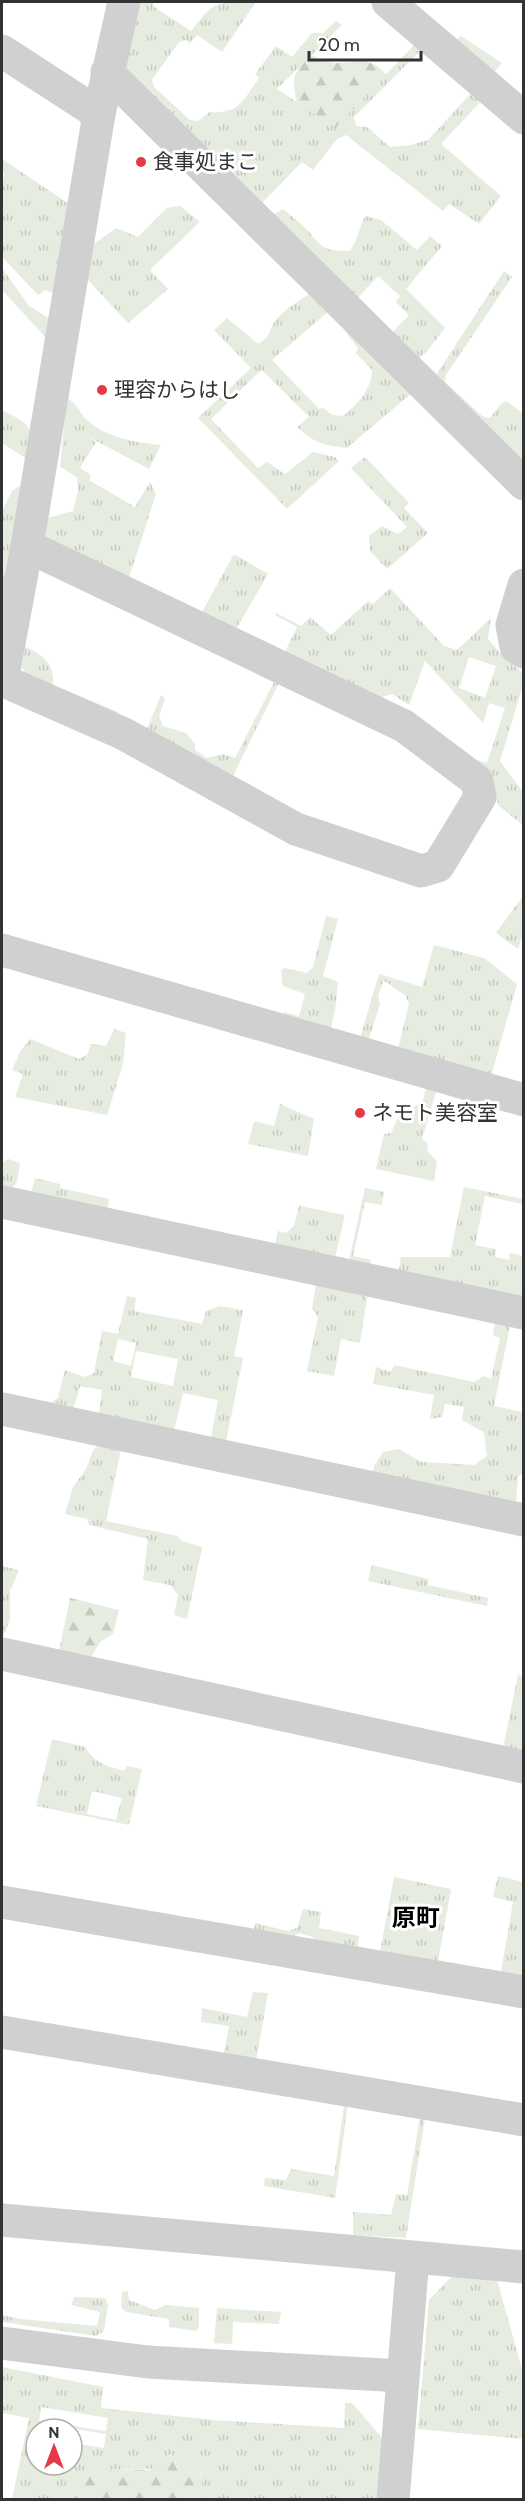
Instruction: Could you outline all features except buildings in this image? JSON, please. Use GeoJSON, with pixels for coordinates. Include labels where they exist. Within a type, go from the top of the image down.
{"type":"FeatureCollection","features":[{"type":"Feature","properties":{"kind":"street"},"geometry":{"type":"LineString","coordinates":[[27,546],[404,726],[477,781],[480,797],[438,866],[421,871],[296,829],[124,734],[2,681],[27,546],[99,114],[124,2]]}},
{"type":"Feature","properties":{"kind":"street"},"geometry":{"type":"LineString","coordinates":[[388,2],[524,118]]}},
{"type":"Feature","properties":{"kind":"street"},"geometry":{"type":"LineString","coordinates":[[2,51],[99,114]]}},
{"type":"Feature","properties":{"kind":"street"},"geometry":{"type":"LineString","coordinates":[[107,72],[524,484]]}},
{"type":"Feature","properties":{"kind":"street"},"geometry":{"type":"LineString","coordinates":[[524,585],[512,624],[516,647],[524,652]]}},
{"type":"Feature","properties":{"kind":"street"},"geometry":{"type":"LineString","coordinates":[[2,950],[524,1100]]}},
{"type":"Feature","properties":{"kind":"street"},"geometry":{"type":"LineString","coordinates":[[2,1202],[524,1313]]}},
{"type":"Feature","properties":{"kind":"street"},"geometry":{"type":"LineString","coordinates":[[2,1409],[524,1520]]}},
{"type":"Feature","properties":{"kind":"street"},"geometry":{"type":"LineString","coordinates":[[2,1654],[524,1767]]}},
{"type":"Feature","properties":{"kind":"street"},"geometry":{"type":"LineString","coordinates":[[2,1902],[524,1992]]}},
{"type":"Feature","properties":{"kind":"street"},"geometry":{"type":"LineString","coordinates":[[2,2032],[524,2120]]}},
{"type":"Feature","properties":{"kind":"street"},"geometry":{"type":"LineString","coordinates":[[2,2220],[524,2267]]}},
{"type":"Feature","properties":{"kind":"street"},"geometry":{"type":"LineString","coordinates":[[393,2499],[413,2258]]}},
{"type":"Feature","properties":{"kind":"street"},"geometry":{"type":"LineString","coordinates":[[2,2343],[148,2362],[402,2376]]}},
{"type":"Feature","properties":{"kind":"green space"},"geometry":{"type":"Polygon","coordinates":[[[141,2],[154,2],[153,6],[191,31],[211,8],[217,5],[232,2],[256,2],[222,52],[197,35],[190,43],[186,40],[179,42],[152,80],[154,87],[190,120],[198,121],[210,112],[228,111],[240,104],[259,78],[255,74],[276,46],[292,57],[312,33],[323,33],[336,21],[342,25],[277,89],[335,127],[418,41],[424,47],[354,117],[356,126],[367,127],[390,147],[411,145],[428,140],[474,90],[484,98],[441,144],[501,196],[479,224],[449,204],[443,211],[346,135],[337,139],[313,170],[302,162],[260,205],[125,70],[141,2]]]}},
{"type":"Feature","properties":{"kind":"green space"},"geometry":{"type":"Polygon","coordinates":[[[461,36],[502,63],[491,76],[454,42],[461,36]]]}},
{"type":"Feature","properties":{"kind":"green space"},"geometry":{"type":"Polygon","coordinates":[[[311,55],[331,63],[369,63],[381,69],[386,75],[335,128],[297,103],[294,87],[295,76],[300,66],[311,55]]]}},
{"type":"Feature","properties":{"kind":"green space"},"geometry":{"type":"Polygon","coordinates":[[[2,159],[72,206],[54,293],[45,290],[38,295],[2,257],[2,181],[5,174],[2,172],[2,159]]]}},
{"type":"Feature","properties":{"kind":"green space"},"geometry":{"type":"Polygon","coordinates":[[[180,206],[200,222],[150,270],[168,289],[128,323],[87,279],[91,246],[116,228],[138,237],[167,208],[180,206]]]}},
{"type":"Feature","properties":{"kind":"green space"},"geometry":{"type":"Polygon","coordinates":[[[283,209],[318,242],[330,249],[350,251],[365,216],[381,220],[417,250],[430,236],[442,246],[406,289],[445,328],[429,349],[416,361],[390,335],[409,315],[396,302],[400,296],[378,276],[356,300],[271,216],[283,209]]]}},
{"type":"Feature","properties":{"kind":"green space"},"geometry":{"type":"Polygon","coordinates":[[[2,268],[29,306],[53,321],[49,341],[2,290],[2,268]]]}},
{"type":"Feature","properties":{"kind":"green space"},"geometry":{"type":"Polygon","coordinates":[[[504,271],[512,277],[446,375],[445,382],[482,416],[490,418],[506,401],[523,413],[523,465],[434,378],[504,271]]]}},
{"type":"Feature","properties":{"kind":"green space"},"geometry":{"type":"Polygon","coordinates":[[[311,293],[330,310],[272,360],[319,409],[323,408],[332,415],[343,416],[367,390],[372,370],[356,353],[358,348],[344,330],[349,325],[413,392],[347,448],[314,440],[297,427],[309,417],[262,370],[257,374],[211,419],[258,468],[267,462],[285,474],[313,452],[335,457],[339,461],[287,509],[198,418],[251,368],[214,330],[227,318],[258,344],[268,336],[275,321],[283,313],[311,293]]]}},
{"type":"Feature","properties":{"kind":"green space"},"geometry":{"type":"Polygon","coordinates":[[[67,398],[89,422],[105,432],[133,441],[161,445],[149,469],[85,435],[96,442],[80,468],[91,475],[89,480],[135,507],[150,482],[156,494],[127,584],[54,548],[46,536],[48,518],[73,511],[78,491],[77,477],[60,467],[67,398]]]}},
{"type":"Feature","properties":{"kind":"green space"},"geometry":{"type":"Polygon","coordinates":[[[2,410],[20,420],[28,428],[30,439],[27,459],[2,443],[2,410]]]}},
{"type":"Feature","properties":{"kind":"green space"},"geometry":{"type":"Polygon","coordinates":[[[365,457],[409,503],[404,508],[428,533],[387,569],[370,551],[369,536],[382,526],[398,534],[407,527],[351,468],[365,457]]]}},
{"type":"Feature","properties":{"kind":"green space"},"geometry":{"type":"Polygon","coordinates":[[[19,486],[21,489],[2,603],[2,511],[12,491],[19,486]]]}},
{"type":"Feature","properties":{"kind":"green space"},"geometry":{"type":"Polygon","coordinates":[[[234,554],[268,574],[235,631],[202,612],[234,554]]]}},
{"type":"Feature","properties":{"kind":"green space"},"geometry":{"type":"Polygon","coordinates":[[[390,588],[444,646],[457,650],[491,618],[488,639],[523,673],[523,685],[500,761],[523,792],[523,825],[499,806],[487,779],[472,759],[487,763],[505,708],[489,703],[483,723],[425,661],[409,705],[392,694],[376,699],[284,654],[297,627],[275,615],[276,613],[301,626],[310,617],[331,635],[368,601],[373,604],[390,588]],[[469,657],[459,688],[485,698],[496,666],[469,657]]]}},
{"type":"Feature","properties":{"kind":"green space"},"geometry":{"type":"Polygon","coordinates":[[[25,647],[47,661],[52,672],[53,685],[118,712],[116,716],[29,680],[22,667],[25,647]]]}},
{"type":"Feature","properties":{"kind":"green space"},"geometry":{"type":"Polygon","coordinates":[[[275,680],[280,681],[231,780],[147,729],[161,695],[165,699],[159,716],[163,726],[186,733],[195,744],[195,750],[207,758],[223,754],[235,758],[275,680]]]}},
{"type":"Feature","properties":{"kind":"green space"},"geometry":{"type":"Polygon","coordinates":[[[523,896],[523,934],[518,949],[496,933],[523,896]]]}},
{"type":"Feature","properties":{"kind":"green space"},"geometry":{"type":"Polygon","coordinates":[[[326,916],[338,919],[323,976],[338,982],[335,1011],[329,1034],[280,1020],[284,1012],[299,1016],[305,994],[283,986],[281,971],[284,968],[307,973],[313,967],[326,916]]]}},
{"type":"Feature","properties":{"kind":"green space"},"geometry":{"type":"Polygon","coordinates":[[[434,945],[484,958],[517,984],[490,1080],[397,1053],[409,1004],[405,995],[383,981],[378,996],[380,1004],[367,1045],[359,1042],[379,974],[422,987],[434,945]]]}},
{"type":"Feature","properties":{"kind":"green space"},"geometry":{"type":"Polygon","coordinates":[[[114,1029],[126,1033],[123,1064],[107,1115],[15,1097],[23,1074],[12,1070],[21,1050],[30,1039],[79,1059],[87,1055],[91,1044],[106,1046],[114,1029]]]}},
{"type":"Feature","properties":{"kind":"green space"},"geometry":{"type":"Polygon","coordinates":[[[427,1085],[437,1088],[422,1139],[428,1144],[427,1151],[437,1161],[434,1181],[376,1169],[384,1134],[391,1133],[402,1109],[422,1104],[427,1085]]]}},
{"type":"Feature","properties":{"kind":"green space"},"geometry":{"type":"Polygon","coordinates":[[[280,1104],[314,1119],[308,1156],[248,1144],[254,1121],[274,1126],[280,1104]]]}},
{"type":"Feature","properties":{"kind":"green space"},"geometry":{"type":"Polygon","coordinates":[[[8,1159],[20,1163],[17,1182],[9,1192],[2,1190],[2,1162],[8,1159]]]}},
{"type":"Feature","properties":{"kind":"green space"},"geometry":{"type":"Polygon","coordinates":[[[35,1178],[60,1184],[60,1188],[109,1199],[107,1213],[30,1196],[35,1178]]]}},
{"type":"Feature","properties":{"kind":"green space"},"geometry":{"type":"Polygon","coordinates":[[[464,1187],[523,1199],[523,1204],[485,1196],[475,1245],[496,1249],[495,1257],[509,1260],[510,1253],[523,1256],[523,1303],[398,1276],[401,1257],[450,1257],[464,1187]]]}},
{"type":"Feature","properties":{"kind":"green space"},"geometry":{"type":"Polygon","coordinates":[[[365,1188],[384,1192],[382,1205],[365,1202],[353,1256],[371,1260],[370,1270],[348,1265],[365,1188]]]}},
{"type":"Feature","properties":{"kind":"green space"},"geometry":{"type":"Polygon","coordinates":[[[299,1206],[345,1215],[334,1262],[274,1249],[278,1231],[286,1233],[294,1226],[299,1206]]]}},
{"type":"Feature","properties":{"kind":"green space"},"geometry":{"type":"Polygon","coordinates":[[[316,1285],[361,1294],[367,1298],[360,1343],[341,1339],[334,1376],[307,1371],[318,1317],[312,1308],[316,1285]]]}},
{"type":"Feature","properties":{"kind":"green space"},"geometry":{"type":"Polygon","coordinates":[[[127,1296],[136,1298],[134,1311],[202,1324],[206,1311],[220,1306],[243,1310],[234,1356],[243,1358],[225,1446],[210,1443],[218,1400],[183,1393],[173,1435],[98,1420],[102,1390],[80,1386],[72,1414],[50,1403],[58,1398],[65,1370],[85,1377],[94,1373],[102,1331],[118,1334],[127,1296]],[[118,1339],[113,1361],[131,1366],[136,1343],[118,1339]],[[136,1351],[131,1377],[173,1386],[178,1359],[136,1351]]]}},
{"type":"Feature","properties":{"kind":"green space"},"geometry":{"type":"Polygon","coordinates":[[[496,1317],[511,1320],[494,1406],[523,1412],[523,1473],[518,1477],[516,1502],[372,1477],[374,1466],[383,1452],[398,1449],[422,1462],[474,1465],[487,1456],[484,1432],[462,1420],[464,1407],[445,1404],[442,1417],[430,1419],[434,1395],[373,1384],[376,1367],[391,1372],[394,1365],[474,1382],[484,1376],[491,1379],[500,1338],[493,1335],[496,1317]]]}},
{"type":"Feature","properties":{"kind":"green space"},"geometry":{"type":"Polygon","coordinates":[[[104,1441],[122,1444],[106,1521],[177,1536],[182,1541],[202,1547],[187,1619],[174,1615],[178,1595],[170,1585],[143,1580],[148,1539],[89,1525],[87,1519],[65,1514],[73,1487],[86,1469],[93,1450],[104,1441]]]}},
{"type":"Feature","properties":{"kind":"green space"},"geometry":{"type":"Polygon","coordinates":[[[372,1565],[428,1579],[428,1585],[488,1598],[487,1606],[368,1581],[372,1565]]]}},
{"type":"Feature","properties":{"kind":"green space"},"geometry":{"type":"Polygon","coordinates":[[[2,1566],[19,1570],[10,1591],[10,1620],[2,1639],[2,1566]]]}},
{"type":"Feature","properties":{"kind":"green space"},"geometry":{"type":"Polygon","coordinates":[[[70,1598],[119,1610],[113,1634],[100,1642],[90,1659],[59,1651],[70,1598]]]}},
{"type":"Feature","properties":{"kind":"green space"},"geometry":{"type":"Polygon","coordinates":[[[518,1675],[523,1676],[523,1757],[502,1753],[518,1675]]]}},
{"type":"Feature","properties":{"kind":"green space"},"geometry":{"type":"Polygon","coordinates":[[[52,1739],[85,1747],[101,1763],[124,1771],[127,1766],[142,1769],[129,1825],[36,1806],[52,1739]],[[92,1791],[87,1814],[116,1820],[122,1798],[92,1791]]]}},
{"type":"Feature","properties":{"kind":"green space"},"geometry":{"type":"Polygon","coordinates":[[[498,1876],[523,1882],[523,1982],[500,1978],[513,1902],[493,1897],[498,1876]]]}},
{"type":"Feature","properties":{"kind":"green space"},"geometry":{"type":"Polygon","coordinates":[[[394,1877],[451,1889],[437,1967],[379,1957],[394,1877]]]}},
{"type":"Feature","properties":{"kind":"green space"},"geometry":{"type":"Polygon","coordinates":[[[303,1909],[321,1912],[319,1928],[359,1936],[357,1953],[312,1945],[313,1937],[299,1933],[288,1941],[253,1935],[255,1923],[288,1931],[297,1928],[303,1909]]]}},
{"type":"Feature","properties":{"kind":"green space"},"geometry":{"type":"Polygon","coordinates":[[[253,1992],[268,1993],[256,2061],[223,2057],[229,2026],[201,2022],[202,2008],[247,2017],[253,1992]]]}},
{"type":"Feature","properties":{"kind":"green space"},"geometry":{"type":"Polygon","coordinates":[[[348,2104],[335,2198],[264,2186],[265,2178],[286,2180],[291,2169],[334,2176],[344,2106],[348,2104]]]}},
{"type":"Feature","properties":{"kind":"green space"},"geometry":{"type":"Polygon","coordinates":[[[420,2117],[425,2118],[406,2238],[353,2235],[353,2212],[391,2215],[396,2194],[407,2195],[420,2117]]]}},
{"type":"Feature","properties":{"kind":"green space"},"geometry":{"type":"Polygon","coordinates":[[[453,2275],[497,2280],[523,2373],[523,2439],[418,2429],[429,2300],[453,2275]]]}},
{"type":"Feature","properties":{"kind":"green space"},"geometry":{"type":"Polygon","coordinates":[[[128,2291],[129,2300],[155,2310],[165,2305],[199,2308],[199,2326],[196,2331],[169,2327],[169,2319],[126,2312],[121,2307],[122,2292],[128,2291]]]}},
{"type":"Feature","properties":{"kind":"green space"},"geometry":{"type":"Polygon","coordinates":[[[74,2297],[105,2298],[108,2305],[104,2331],[96,2336],[2,2322],[2,2315],[97,2326],[100,2312],[71,2305],[74,2297]]]}},
{"type":"Feature","properties":{"kind":"green space"},"geometry":{"type":"Polygon","coordinates":[[[217,2308],[281,2312],[279,2324],[233,2322],[232,2344],[214,2343],[217,2308]]]}},
{"type":"Feature","properties":{"kind":"green space"},"geometry":{"type":"Polygon","coordinates":[[[2,2367],[103,2387],[101,2408],[213,2420],[344,2428],[345,2403],[352,2403],[383,2439],[377,2499],[203,2499],[200,2469],[115,2469],[88,2475],[75,2499],[12,2499],[24,2442],[24,2477],[84,2477],[84,2445],[104,2448],[106,2434],[84,2430],[84,2428],[106,2431],[108,2418],[41,2407],[40,2417],[2,2413],[2,2367]]]}},
{"type":"Feature","properties":{"kind":"green space"},"geometry":{"type":"Polygon","coordinates":[[[170,2454],[200,2469],[203,2499],[75,2499],[88,2475],[115,2469],[149,2470],[170,2454]]]}},
{"type":"Feature","properties":{"kind":"place","name":"食事処まこ"},"geometry":{"type":"Point","coordinates":[141,162]}},
{"type":"Feature","properties":{"kind":"place","name":"理容からはし"},"geometry":{"type":"Point","coordinates":[102,390]}},
{"type":"Feature","properties":{"kind":"place","name":"ネモト美容室"},"geometry":{"type":"Point","coordinates":[360,1113]}},
{"type":"Feature","properties":{"kind":"district","name":"原町"},"geometry":{"type":"Point","coordinates":[416,1918]}}]}
